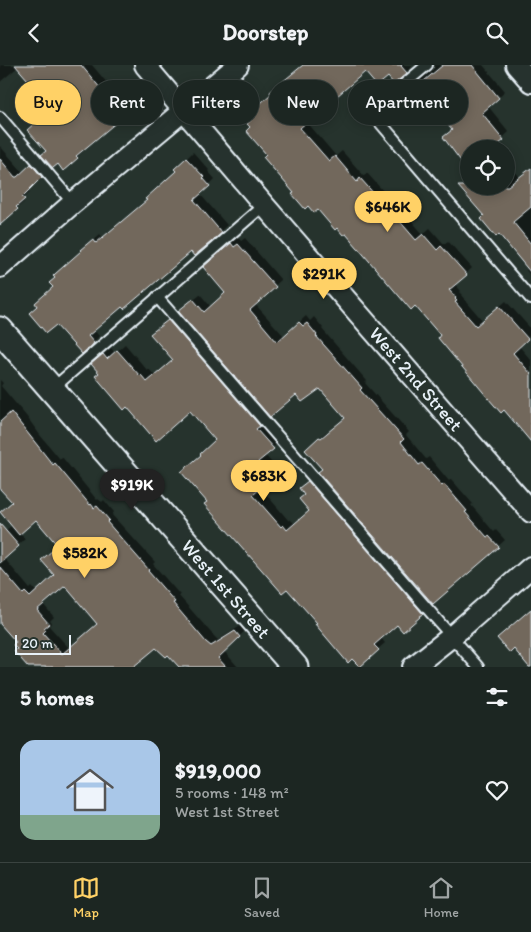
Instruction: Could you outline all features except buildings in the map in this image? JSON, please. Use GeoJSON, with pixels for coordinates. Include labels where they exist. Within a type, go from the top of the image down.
{"type":"FeatureCollection","features":[{"type":"Feature","properties":{"kind":"street","name":"West 2nd Street"},"geometry":{"type":"LineString","coordinates":[[145,65],[173,98]]}},
{"type":"Feature","properties":{"kind":"street"},"geometry":{"type":"LineString","coordinates":[[220,80],[238,65]]}},
{"type":"Feature","properties":{"kind":"street"},"geometry":{"type":"LineString","coordinates":[[516,65],[531,82]]}},
{"type":"Feature","properties":{"kind":"street"},"geometry":{"type":"LineString","coordinates":[[0,267],[73,203],[173,120]]}},
{"type":"Feature","properties":{"kind":"street","name":"West 2nd Street"},"geometry":{"type":"LineString","coordinates":[[196,125],[531,511]]}},
{"type":"Feature","properties":{"kind":"street","name":"West 1st Street"},"geometry":{"type":"LineString","coordinates":[[0,329],[295,667]]}},
{"type":"Feature","properties":{"kind":"street"},"geometry":{"type":"LineString","coordinates":[[413,667],[451,637],[531,567]]}},
{"type":"Feature","properties":{"kind":"lane"},"geometry":{"type":"LineString","coordinates":[[426,65],[371,112],[531,299]]}},
{"type":"Feature","properties":{"kind":"lane"},"geometry":{"type":"LineString","coordinates":[[0,117],[73,203]]}},
{"type":"Feature","properties":{"kind":"lane"},"geometry":{"type":"LineString","coordinates":[[52,389],[264,205]]}},
{"type":"Feature","properties":{"kind":"lane"},"geometry":{"type":"LineString","coordinates":[[157,297],[478,667]]}}]}
